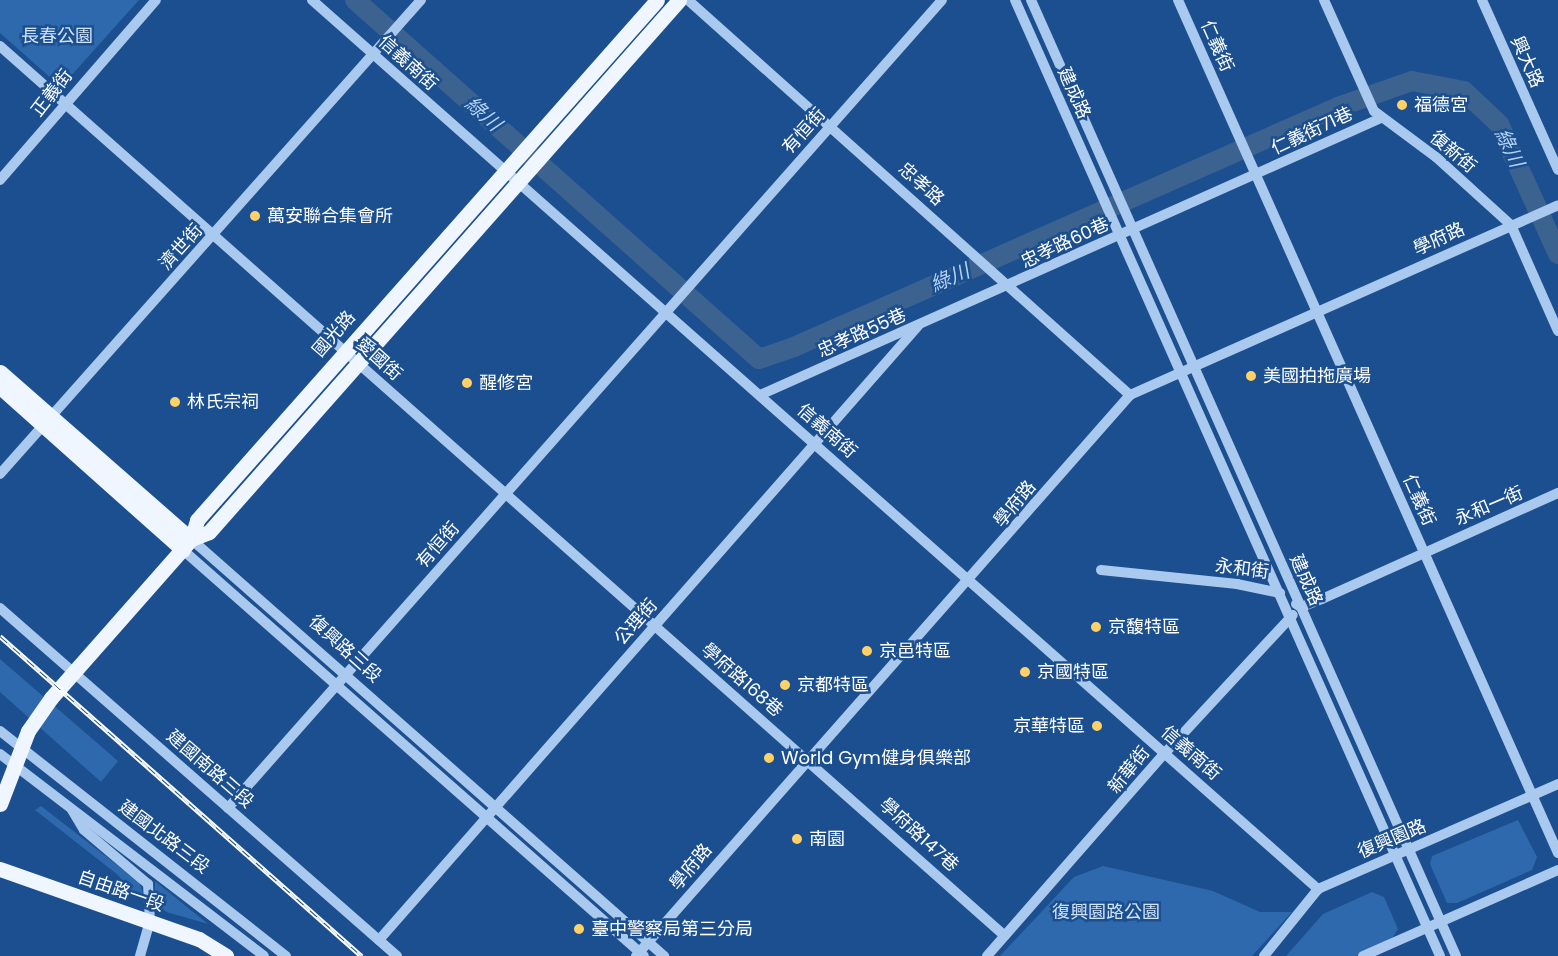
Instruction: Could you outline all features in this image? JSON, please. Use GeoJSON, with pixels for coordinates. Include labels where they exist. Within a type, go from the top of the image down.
{"type":"FeatureCollection","features":[{"type":"Feature","properties":{"kind":"main road"},"geometry":{"type":"LineString","coordinates":[[538,148],[657,0]]}},
{"type":"Feature","properties":{"kind":"main road"},"geometry":{"type":"LineString","coordinates":[[517,171],[679,0]]}},
{"type":"Feature","properties":{"kind":"main road","name":"國光路"},"geometry":{"type":"LineString","coordinates":[[187,545],[197,520],[345,351],[517,171]]}},
{"type":"Feature","properties":{"kind":"main road","name":"國光路"},"geometry":{"type":"LineString","coordinates":[[0,804],[12,765],[34,723],[74,673],[187,545],[209,532],[357,362],[517,171]]}},
{"type":"Feature","properties":{"kind":"main road","name":"復興路三段"},"geometry":{"type":"LineString","coordinates":[[0,372],[49,420],[187,545]]}},
{"type":"Feature","properties":{"kind":"main road","name":"復興路三段"},"geometry":{"type":"LineString","coordinates":[[0,387],[49,420]]}},
{"type":"Feature","properties":{"kind":"main road","name":"自由路一段"},"geometry":{"type":"LineString","coordinates":[[0,869],[199,939],[226,956]]}},
{"type":"Feature","properties":{"kind":"street","name":"正義街"},"geometry":{"type":"LineString","coordinates":[[0,180],[66,105],[79,85],[156,0]]}},
{"type":"Feature","properties":{"kind":"street","name":"信義南街"},"geometry":{"type":"LineString","coordinates":[[312,0],[373,54],[517,171],[669,308],[760,395],[816,442],[968,582],[1318,889]]}},
{"type":"Feature","properties":{"kind":"street","name":"濟世街"},"geometry":{"type":"LineString","coordinates":[[0,474],[422,0]]}},
{"type":"Feature","properties":{"kind":"street","name":"忠孝路"},"geometry":{"type":"LineString","coordinates":[[688,0],[832,125],[1130,395]]}},
{"type":"Feature","properties":{"kind":"street","name":"有恒街"},"geometry":{"type":"LineString","coordinates":[[228,808],[942,0]]}},
{"type":"Feature","properties":{"kind":"street","name":"建成路"},"geometry":{"type":"LineString","coordinates":[[1015,0],[1440,956]]}},
{"type":"Feature","properties":{"kind":"street","name":"建成路"},"geometry":{"type":"LineString","coordinates":[[1031,0],[1456,956]]}},
{"type":"Feature","properties":{"kind":"street","name":"仁義街"},"geometry":{"type":"LineString","coordinates":[[1178,0],[1558,853]]}},
{"type":"Feature","properties":{"kind":"street","name":"復新街"},"geometry":{"type":"LineString","coordinates":[[1324,0],[1372,107],[1381,118],[1436,157],[1511,225]]}},
{"type":"Feature","properties":{"kind":"street","name":"興大路"},"geometry":{"type":"LineString","coordinates":[[1482,0],[1558,170]]}},
{"type":"Feature","properties":{"kind":"street","name":"愛國街"},"geometry":{"type":"LineString","coordinates":[[0,46],[215,233],[654,626]]}},
{"type":"Feature","properties":{"kind":"street","name":"仁義街71巷"},"geometry":{"type":"LineString","coordinates":[[1133,230],[1381,118]]}},
{"type":"Feature","properties":{"kind":"street","name":"學府路"},"geometry":{"type":"LineString","coordinates":[[640,955],[808,759],[968,582],[1130,395],[1181,370],[1554,206]]}},
{"type":"Feature","properties":{"kind":"street"},"geometry":{"type":"LineString","coordinates":[[1511,225],[1558,331]]}},
{"type":"Feature","properties":{"kind":"street","name":"忠孝路60巷"},"geometry":{"type":"LineString","coordinates":[[1011,286],[1133,230]]}},
{"type":"Feature","properties":{"kind":"street","name":"忠孝路55巷"},"geometry":{"type":"LineString","coordinates":[[760,395],[1011,286]]}},
{"type":"Feature","properties":{"kind":"street","name":"公理街"},"geometry":{"type":"LineString","coordinates":[[379,940],[918,326]]}},
{"type":"Feature","properties":{"kind":"street","name":"永和一街"},"geometry":{"type":"LineString","coordinates":[[1300,608],[1558,493]]}},
{"type":"Feature","properties":{"kind":"street","name":"復興路三段"},"geometry":{"type":"LineString","coordinates":[[187,545],[342,681],[494,807],[664,956]]}},
{"type":"Feature","properties":{"kind":"street","name":"永和街"},"geometry":{"type":"LineString","coordinates":[[1101,570],[1276,590],[1300,608]]}},
{"type":"Feature","properties":{"kind":"street","name":"建國南路三段"},"geometry":{"type":"LineString","coordinates":[[0,608],[398,956]]}},
{"type":"Feature","properties":{"kind":"street","name":"新華街"},"geometry":{"type":"LineString","coordinates":[[987,956],[1165,753],[1300,608]]}},
{"type":"Feature","properties":{"kind":"street","name":"學府路168巷"},"geometry":{"type":"LineString","coordinates":[[654,626],[808,759]]}},
{"type":"Feature","properties":{"kind":"street","name":"復興路三段"},"geometry":{"type":"LineString","coordinates":[[342,681],[486,816],[640,955]]}},
{"type":"Feature","properties":{"kind":"street","name":"建國北路三段"},"geometry":{"type":"LineString","coordinates":[[0,731],[236,914],[286,956]]}},
{"type":"Feature","properties":{"kind":"street","name":"建國北路三段"},"geometry":{"type":"LineString","coordinates":[[0,754],[12,765],[69,804],[264,956]]}},
{"type":"Feature","properties":{"kind":"street","name":"學府路147巷"},"geometry":{"type":"LineString","coordinates":[[808,759],[1005,936]]}},
{"type":"Feature","properties":{"kind":"street","name":"復興園路"},"geometry":{"type":"LineString","coordinates":[[1264,956],[1318,889],[1558,784]]}},
{"type":"Feature","properties":{"kind":"street"},"geometry":{"type":"LineString","coordinates":[[69,804],[84,830],[145,878],[150,891],[150,921],[140,956]]}},
{"type":"Feature","properties":{"kind":"street"},"geometry":{"type":"LineString","coordinates":[[1363,956],[1558,870]]}},
{"type":"Feature","properties":{"kind":"green space","name":"長春公園"},"geometry":{"type":"Polygon","coordinates":[[[0,0],[139,0],[61,87],[0,33],[0,0]]]}},
{"type":"Feature","properties":{"kind":"green space"},"geometry":{"type":"Polygon","coordinates":[[[0,659],[118,761],[101,782],[0,692],[0,659]]]}},
{"type":"Feature","properties":{"kind":"green space"},"geometry":{"type":"Polygon","coordinates":[[[41,806],[139,882],[144,896],[129,889],[118,875],[35,810],[41,806]]]}},
{"type":"Feature","properties":{"kind":"green space"},"geometry":{"type":"Polygon","coordinates":[[[1518,820],[1537,857],[1532,870],[1457,903],[1447,903],[1430,864],[1432,856],[1518,820]]]}},
{"type":"Feature","properties":{"kind":"green space","name":"復興園路公園"},"geometry":{"type":"Polygon","coordinates":[[[1103,866],[1213,891],[1260,912],[1292,912],[1252,956],[1000,956],[1074,877],[1103,866]]]}},
{"type":"Feature","properties":{"kind":"green space"},"geometry":{"type":"Polygon","coordinates":[[[155,881],[208,924],[163,911],[155,903],[155,881]]]}},
{"type":"Feature","properties":{"kind":"green space"},"geometry":{"type":"Polygon","coordinates":[[[1372,892],[1384,897],[1398,929],[1391,940],[1356,956],[1286,956],[1323,914],[1372,892]]]}},
{"type":"Feature","properties":{"kind":"waterway","name":"綠川"},"geometry":{"type":"LineString","coordinates":[[355,0],[759,359],[794,347],[1338,107],[1412,81],[1464,91],[1499,124],[1558,254]]}},
{"type":"Feature","properties":{"kind":"railway"},"geometry":{"type":"LineString","coordinates":[[0,636],[362,956]]}},
{"type":"Feature","properties":{"kind":"place","name":"福德宮"},"geometry":{"type":"Point","coordinates":[1402,105]}},
{"type":"Feature","properties":{"kind":"place","name":"萬安聯合集會所"},"geometry":{"type":"Point","coordinates":[255,216]}},
{"type":"Feature","properties":{"kind":"place","name":"美國拍拖廣場"},"geometry":{"type":"Point","coordinates":[1251,376]}},
{"type":"Feature","properties":{"kind":"place","name":"醒修宮"},"geometry":{"type":"Point","coordinates":[467,383]}},
{"type":"Feature","properties":{"kind":"place","name":"林氏宗祠"},"geometry":{"type":"Point","coordinates":[175,402]}},
{"type":"Feature","properties":{"kind":"place","name":"京馥特區"},"geometry":{"type":"Point","coordinates":[1096,627]}},
{"type":"Feature","properties":{"kind":"place","name":"京邑特區"},"geometry":{"type":"Point","coordinates":[867,651]}},
{"type":"Feature","properties":{"kind":"place","name":"京國特區"},"geometry":{"type":"Point","coordinates":[1025,672]}},
{"type":"Feature","properties":{"kind":"place","name":"京都特區"},"geometry":{"type":"Point","coordinates":[785,685]}},
{"type":"Feature","properties":{"kind":"place","name":"京華特區"},"geometry":{"type":"Point","coordinates":[1097,726]}},
{"type":"Feature","properties":{"kind":"place","name":"World Gym健身俱樂部"},"geometry":{"type":"Point","coordinates":[769,758]}},
{"type":"Feature","properties":{"kind":"place","name":"南園"},"geometry":{"type":"Point","coordinates":[797,839]}},
{"type":"Feature","properties":{"kind":"place","name":"臺中警察局第三分局"},"geometry":{"type":"Point","coordinates":[579,929]}}]}
